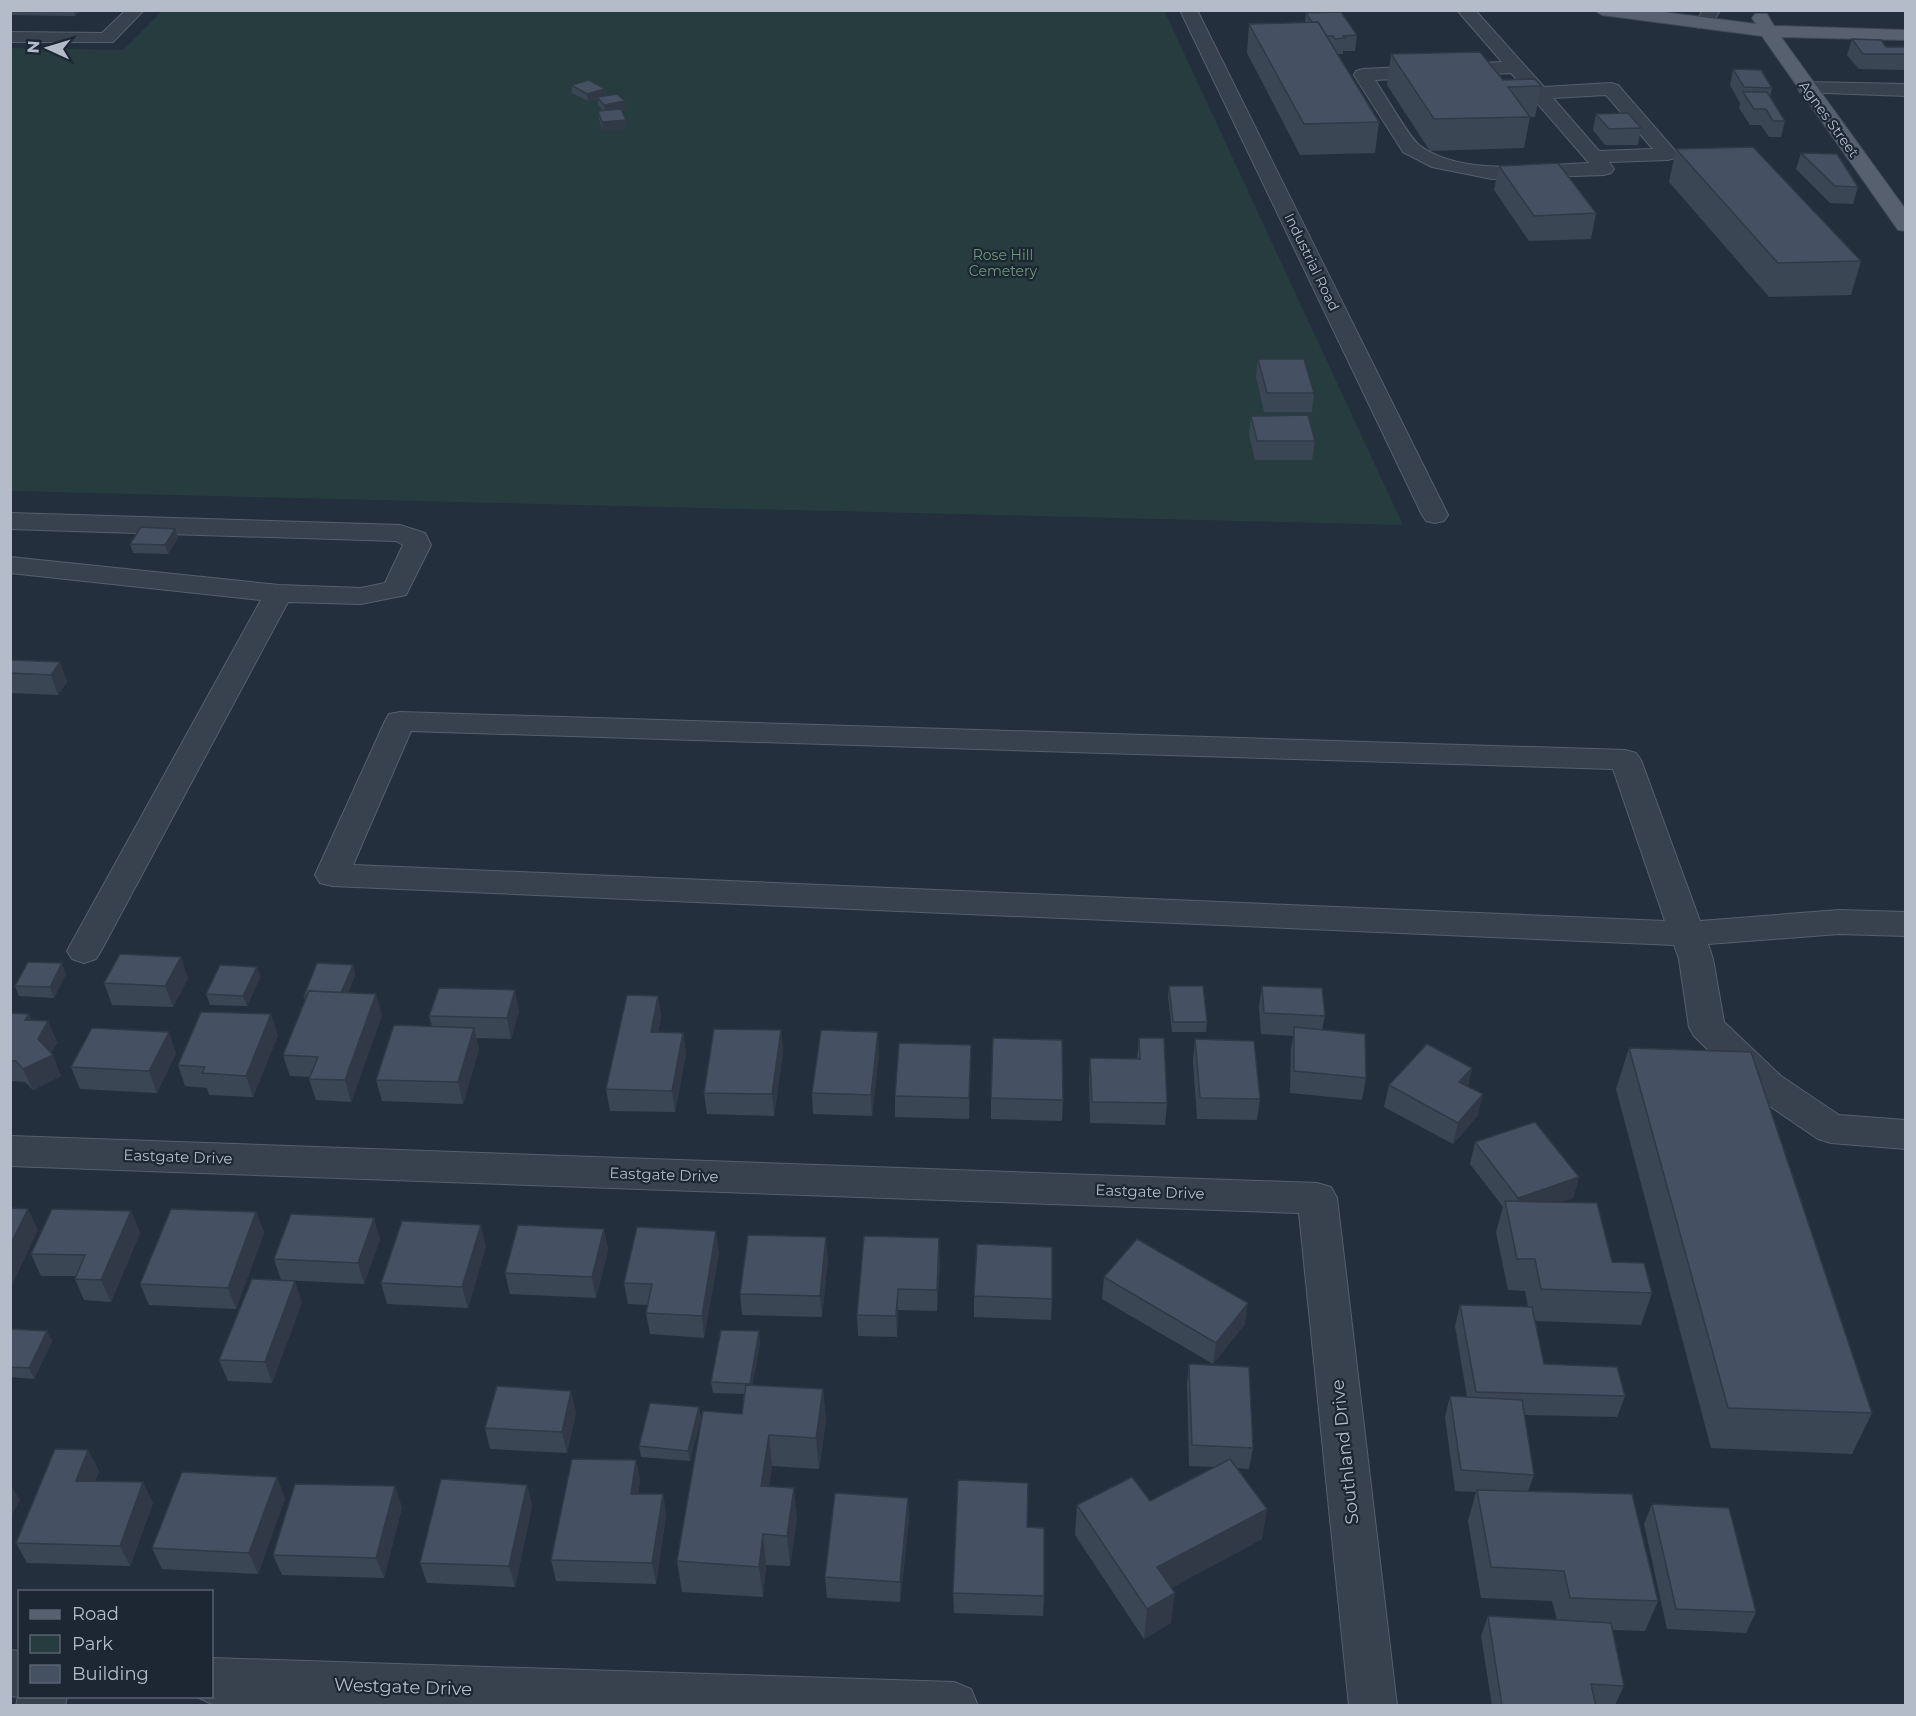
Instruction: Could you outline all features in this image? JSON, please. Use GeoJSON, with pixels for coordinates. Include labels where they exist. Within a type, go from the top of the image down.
{"type":"FeatureCollection","features":[{"type":"Feature","properties":{"kind":"main road"},"geometry":{"type":"LineString","coordinates":[[1602,10],[1708,17],[1768,32],[1905,35]]}},
{"type":"Feature","properties":{"kind":"main road","name":"Agnes Street"},"geometry":{"type":"LineString","coordinates":[[1758,10],[1768,32],[1905,225]]}},
{"type":"Feature","properties":{"kind":"street"},"geometry":{"type":"LineString","coordinates":[[10,37],[107,38],[136,10]]}},
{"type":"Feature","properties":{"kind":"street","name":"Industrial Road"},"geometry":{"type":"LineString","coordinates":[[1188,10],[1435,514]]}},
{"type":"Feature","properties":{"kind":"street"},"geometry":{"type":"LineString","coordinates":[[1465,10],[1517,67],[1540,93],[1604,169],[1492,173],[1439,163],[1410,148],[1363,75],[1517,67]]}},
{"type":"Feature","properties":{"kind":"street"},"geometry":{"type":"LineString","coordinates":[[1807,88],[1905,90]]}},
{"type":"Feature","properties":{"kind":"street"},"geometry":{"type":"LineString","coordinates":[[1540,93],[1611,89],[1668,154],[1595,158]]}},
{"type":"Feature","properties":{"kind":"street"},"geometry":{"type":"LineString","coordinates":[[10,521],[400,533],[415,538],[417,545],[396,589],[362,596],[279,593],[10,564]]}},
{"type":"Feature","properties":{"kind":"street"},"geometry":{"type":"LineString","coordinates":[[10,564],[42,522]]}},
{"type":"Feature","properties":{"kind":"street"},"geometry":{"type":"LineString","coordinates":[[84,951],[279,593]]}},
{"type":"Feature","properties":{"kind":"street"},"geometry":{"type":"LineString","coordinates":[[1905,924],[1839,922],[1687,934],[333,875],[400,721],[1626,760],[1687,934],[1696,959],[1707,1027],[1768,1086],[1831,1129],[1905,1135]]}},
{"type":"Feature","properties":{"kind":"street","name":"Eastgate Drive"},"geometry":{"type":"LineString","coordinates":[[10,1151],[1317,1198]]}},
{"type":"Feature","properties":{"kind":"street","name":"Southland Drive"},"geometry":{"type":"LineString","coordinates":[[1317,1198],[1373,1706]]}},
{"type":"Feature","properties":{"kind":"street","name":"Westgate Drive"},"geometry":{"type":"LineString","coordinates":[[213,1681],[708,1701],[954,1706]]}},
{"type":"Feature","properties":{"kind":"green space","name":"Rose Hill Cemetery"},"geometry":{"type":"Polygon","coordinates":[[[163,10],[1164,10],[1403,525],[11,491],[11,48],[123,50],[163,10]]]}},
{"type":"Feature","properties":{"kind":"building"},"geometry":{"type":"Polygon","coordinates":[[[1341,12],[1357,35],[1335,39],[1333,36],[1326,36],[1318,22],[1312,22],[1306,13],[1341,12]]]}},
{"type":"Feature","properties":{"kind":"building"},"geometry":{"type":"Polygon","coordinates":[[[1318,22],[1379,122],[1304,124],[1249,24],[1318,22]]]}},
{"type":"Feature","properties":{"kind":"building"},"geometry":{"type":"Polygon","coordinates":[[[1852,39],[1881,40],[1886,47],[1905,47],[1905,54],[1863,54],[1852,39]]]}},
{"type":"Feature","properties":{"kind":"building"},"geometry":{"type":"Polygon","coordinates":[[[1480,52],[1503,80],[1535,79],[1541,86],[1508,87],[1530,117],[1434,119],[1391,54],[1480,52]]]}},
{"type":"Feature","properties":{"kind":"building"},"geometry":{"type":"Polygon","coordinates":[[[1733,69],[1761,70],[1772,88],[1744,87],[1733,69]]]}},
{"type":"Feature","properties":{"kind":"building"},"geometry":{"type":"Polygon","coordinates":[[[589,80],[605,89],[587,94],[571,85],[589,80]]]}},
{"type":"Feature","properties":{"kind":"building"},"geometry":{"type":"Polygon","coordinates":[[[1743,92],[1767,92],[1785,121],[1773,121],[1766,109],[1754,109],[1743,92]]]}},
{"type":"Feature","properties":{"kind":"building"},"geometry":{"type":"Polygon","coordinates":[[[617,94],[625,101],[604,105],[597,97],[617,94]]]}},
{"type":"Feature","properties":{"kind":"building"},"geometry":{"type":"Polygon","coordinates":[[[621,109],[626,120],[602,122],[598,111],[621,109]]]}},
{"type":"Feature","properties":{"kind":"building"},"geometry":{"type":"Polygon","coordinates":[[[1628,113],[1641,128],[1609,129],[1596,114],[1628,113]]]}},
{"type":"Feature","properties":{"kind":"building"},"geometry":{"type":"Polygon","coordinates":[[[1753,147],[1861,261],[1778,263],[1676,149],[1753,147]]]}},
{"type":"Feature","properties":{"kind":"building"},"geometry":{"type":"Polygon","coordinates":[[[1801,153],[1837,154],[1858,187],[1835,186],[1801,153]]]}},
{"type":"Feature","properties":{"kind":"building"},"geometry":{"type":"Polygon","coordinates":[[[1558,163],[1596,213],[1534,216],[1499,166],[1558,163]]]}},
{"type":"Feature","properties":{"kind":"building"},"geometry":{"type":"Polygon","coordinates":[[[1258,359],[1304,359],[1314,393],[1267,393],[1258,359]]]}},
{"type":"Feature","properties":{"kind":"building"},"geometry":{"type":"Polygon","coordinates":[[[1308,415],[1315,441],[1257,441],[1251,416],[1308,415]]]}},
{"type":"Feature","properties":{"kind":"building"},"geometry":{"type":"Polygon","coordinates":[[[141,527],[175,529],[165,545],[130,544],[141,527]]]}},
{"type":"Feature","properties":{"kind":"building"},"geometry":{"type":"Polygon","coordinates":[[[10,660],[60,662],[51,675],[10,673],[10,660]]]}},
{"type":"Feature","properties":{"kind":"building"},"geometry":{"type":"Polygon","coordinates":[[[120,954],[181,957],[165,986],[104,983],[120,954]]]}},
{"type":"Feature","properties":{"kind":"building"},"geometry":{"type":"Polygon","coordinates":[[[28,962],[62,963],[50,987],[15,986],[28,962]]]}},
{"type":"Feature","properties":{"kind":"building"},"geometry":{"type":"Polygon","coordinates":[[[317,963],[353,965],[341,993],[309,991],[304,996],[317,963]]]}},
{"type":"Feature","properties":{"kind":"building"},"geometry":{"type":"Polygon","coordinates":[[[220,965],[257,967],[243,996],[206,994],[220,965]]]}},
{"type":"Feature","properties":{"kind":"building"},"geometry":{"type":"Polygon","coordinates":[[[1169,986],[1203,986],[1207,1022],[1173,1022],[1169,986]]]}},
{"type":"Feature","properties":{"kind":"building"},"geometry":{"type":"Polygon","coordinates":[[[1262,986],[1322,988],[1325,1016],[1264,1013],[1262,986]]]}},
{"type":"Feature","properties":{"kind":"building"},"geometry":{"type":"Polygon","coordinates":[[[439,988],[515,990],[507,1018],[429,1016],[439,988]]]}},
{"type":"Feature","properties":{"kind":"building"},"geometry":{"type":"Polygon","coordinates":[[[309,991],[376,994],[345,1080],[309,1079],[318,1057],[283,1055],[309,991]]]}},
{"type":"Feature","properties":{"kind":"building"},"geometry":{"type":"Polygon","coordinates":[[[627,995],[658,996],[651,1032],[683,1033],[672,1091],[606,1089],[627,995]]]}},
{"type":"Feature","properties":{"kind":"building"},"geometry":{"type":"Polygon","coordinates":[[[201,1012],[271,1014],[246,1076],[202,1073],[205,1067],[178,1065],[201,1012]]]}},
{"type":"Feature","properties":{"kind":"building"},"geometry":{"type":"Polygon","coordinates":[[[10,1013],[29,1014],[25,1020],[48,1021],[38,1039],[53,1055],[23,1069],[16,1061],[10,1061],[10,1013]]]}},
{"type":"Feature","properties":{"kind":"building"},"geometry":{"type":"Polygon","coordinates":[[[394,1025],[474,1028],[458,1082],[376,1080],[394,1025]]]}},
{"type":"Feature","properties":{"kind":"building"},"geometry":{"type":"Polygon","coordinates":[[[1294,1027],[1365,1034],[1366,1078],[1294,1071],[1294,1027]]]}},
{"type":"Feature","properties":{"kind":"building"},"geometry":{"type":"Polygon","coordinates":[[[92,1028],[169,1032],[149,1071],[71,1067],[92,1028]]]}},
{"type":"Feature","properties":{"kind":"building"},"geometry":{"type":"Polygon","coordinates":[[[714,1029],[781,1030],[772,1094],[704,1093],[714,1029]]]}},
{"type":"Feature","properties":{"kind":"building"},"geometry":{"type":"Polygon","coordinates":[[[821,1030],[878,1032],[871,1095],[812,1093],[821,1030]]]}},
{"type":"Feature","properties":{"kind":"building"},"geometry":{"type":"Polygon","coordinates":[[[993,1038],[1062,1040],[1063,1100],[991,1098],[993,1038]]]}},
{"type":"Feature","properties":{"kind":"building"},"geometry":{"type":"Polygon","coordinates":[[[1139,1038],[1164,1038],[1167,1103],[1092,1102],[1090,1058],[1140,1059],[1139,1038]]]}},
{"type":"Feature","properties":{"kind":"building"},"geometry":{"type":"Polygon","coordinates":[[[1195,1039],[1254,1041],[1260,1099],[1200,1098],[1195,1039]]]}},
{"type":"Feature","properties":{"kind":"building"},"geometry":{"type":"Polygon","coordinates":[[[899,1043],[971,1045],[969,1098],[895,1096],[899,1043]]]}},
{"type":"Feature","properties":{"kind":"building"},"geometry":{"type":"Polygon","coordinates":[[[1427,1044],[1472,1068],[1459,1082],[1483,1094],[1458,1123],[1389,1085],[1427,1044]]]}},
{"type":"Feature","properties":{"kind":"building"},"geometry":{"type":"Polygon","coordinates":[[[1629,1048],[1751,1052],[1872,1413],[1728,1408],[1629,1048]]]}},
{"type":"Feature","properties":{"kind":"building"},"geometry":{"type":"Polygon","coordinates":[[[1535,1122],[1579,1177],[1518,1198],[1475,1142],[1535,1122]]]}},
{"type":"Feature","properties":{"kind":"building"},"geometry":{"type":"Polygon","coordinates":[[[1505,1201],[1597,1203],[1612,1262],[1644,1263],[1652,1293],[1541,1289],[1535,1259],[1517,1259],[1505,1201]]]}},
{"type":"Feature","properties":{"kind":"building"},"geometry":{"type":"Polygon","coordinates":[[[10,1208],[28,1209],[10,1245],[10,1208]]]}},
{"type":"Feature","properties":{"kind":"building"},"geometry":{"type":"Polygon","coordinates":[[[52,1209],[131,1211],[101,1280],[75,1279],[85,1255],[31,1254],[52,1209]]]}},
{"type":"Feature","properties":{"kind":"building"},"geometry":{"type":"Polygon","coordinates":[[[171,1209],[256,1212],[228,1288],[140,1284],[171,1209]]]}},
{"type":"Feature","properties":{"kind":"building"},"geometry":{"type":"Polygon","coordinates":[[[291,1214],[374,1218],[358,1263],[274,1259],[291,1214]]]}},
{"type":"Feature","properties":{"kind":"building"},"geometry":{"type":"Polygon","coordinates":[[[402,1221],[481,1225],[462,1287],[381,1283],[402,1221]]]}},
{"type":"Feature","properties":{"kind":"building"},"geometry":{"type":"Polygon","coordinates":[[[518,1225],[604,1229],[592,1277],[505,1273],[518,1225]]]}},
{"type":"Feature","properties":{"kind":"building"},"geometry":{"type":"Polygon","coordinates":[[[637,1227],[716,1231],[702,1316],[646,1313],[652,1284],[624,1283],[637,1227]]]}},
{"type":"Feature","properties":{"kind":"building"},"geometry":{"type":"Polygon","coordinates":[[[748,1235],[826,1237],[820,1296],[740,1294],[748,1235]]]}},
{"type":"Feature","properties":{"kind":"building"},"geometry":{"type":"Polygon","coordinates":[[[864,1236],[939,1238],[937,1290],[898,1289],[896,1316],[857,1315],[864,1236]]]}},
{"type":"Feature","properties":{"kind":"building"},"geometry":{"type":"Polygon","coordinates":[[[1137,1239],[1248,1303],[1216,1343],[1104,1277],[1137,1239]]]}},
{"type":"Feature","properties":{"kind":"building"},"geometry":{"type":"Polygon","coordinates":[[[977,1244],[1052,1247],[1052,1299],[974,1296],[977,1244]]]}},
{"type":"Feature","properties":{"kind":"building"},"geometry":{"type":"Polygon","coordinates":[[[252,1279],[295,1281],[265,1362],[219,1360],[252,1279]]]}},
{"type":"Feature","properties":{"kind":"building"},"geometry":{"type":"Polygon","coordinates":[[[1460,1305],[1532,1307],[1544,1364],[1617,1367],[1625,1396],[1476,1392],[1460,1305]]]}},
{"type":"Feature","properties":{"kind":"building"},"geometry":{"type":"Polygon","coordinates":[[[10,1329],[47,1331],[29,1368],[10,1367],[10,1329]]]}},
{"type":"Feature","properties":{"kind":"building"},"geometry":{"type":"Polygon","coordinates":[[[721,1330],[759,1331],[750,1384],[711,1382],[721,1330]]]}},
{"type":"Feature","properties":{"kind":"building"},"geometry":{"type":"Polygon","coordinates":[[[1189,1364],[1249,1367],[1253,1448],[1192,1445],[1189,1364]]]}},
{"type":"Feature","properties":{"kind":"building"},"geometry":{"type":"Polygon","coordinates":[[[746,1385],[823,1389],[816,1438],[769,1435],[761,1486],[794,1488],[787,1536],[763,1534],[759,1567],[677,1561],[703,1411],[742,1414],[746,1385]]]}},
{"type":"Feature","properties":{"kind":"building"},"geometry":{"type":"Polygon","coordinates":[[[497,1386],[571,1391],[562,1432],[485,1428],[497,1386]]]}},
{"type":"Feature","properties":{"kind":"building"},"geometry":{"type":"Polygon","coordinates":[[[1450,1396],[1522,1400],[1534,1475],[1461,1470],[1450,1396]]]}},
{"type":"Feature","properties":{"kind":"building"},"geometry":{"type":"Polygon","coordinates":[[[650,1403],[699,1407],[688,1451],[639,1446],[650,1403]]]}},
{"type":"Feature","properties":{"kind":"building"},"geometry":{"type":"Polygon","coordinates":[[[55,1449],[88,1450],[76,1481],[143,1482],[120,1546],[16,1543],[55,1449]]]}},
{"type":"Feature","properties":{"kind":"building"},"geometry":{"type":"Polygon","coordinates":[[[572,1459],[636,1460],[631,1494],[663,1494],[652,1563],[551,1560],[572,1459]]]}},
{"type":"Feature","properties":{"kind":"building"},"geometry":{"type":"Polygon","coordinates":[[[1230,1459],[1267,1509],[1157,1567],[1175,1593],[1147,1609],[1077,1505],[1132,1477],[1150,1501],[1230,1459]]]}},
{"type":"Feature","properties":{"kind":"building"},"geometry":{"type":"Polygon","coordinates":[[[182,1472],[277,1477],[249,1553],[152,1548],[182,1472]]]}},
{"type":"Feature","properties":{"kind":"building"},"geometry":{"type":"Polygon","coordinates":[[[441,1479],[527,1485],[509,1566],[420,1563],[441,1479]]]}},
{"type":"Feature","properties":{"kind":"building"},"geometry":{"type":"Polygon","coordinates":[[[958,1480],[1028,1483],[1027,1527],[1044,1528],[1044,1596],[953,1593],[958,1480]]]}},
{"type":"Feature","properties":{"kind":"building"},"geometry":{"type":"Polygon","coordinates":[[[295,1484],[395,1486],[376,1558],[273,1555],[295,1484]]]}},
{"type":"Feature","properties":{"kind":"building"},"geometry":{"type":"Polygon","coordinates":[[[1477,1490],[1632,1494],[1658,1601],[1570,1598],[1564,1571],[1491,1567],[1477,1490]]]}},
{"type":"Feature","properties":{"kind":"building"},"geometry":{"type":"Polygon","coordinates":[[[835,1493],[908,1498],[900,1582],[825,1577],[835,1493]]]}},
{"type":"Feature","properties":{"kind":"building"},"geometry":{"type":"Polygon","coordinates":[[[1652,1504],[1729,1508],[1756,1612],[1676,1609],[1652,1504]]]}},
{"type":"Feature","properties":{"kind":"building"},"geometry":{"type":"Polygon","coordinates":[[[1488,1616],[1611,1623],[1624,1686],[1591,1684],[1596,1706],[1502,1705],[1488,1616]]]}}]}
